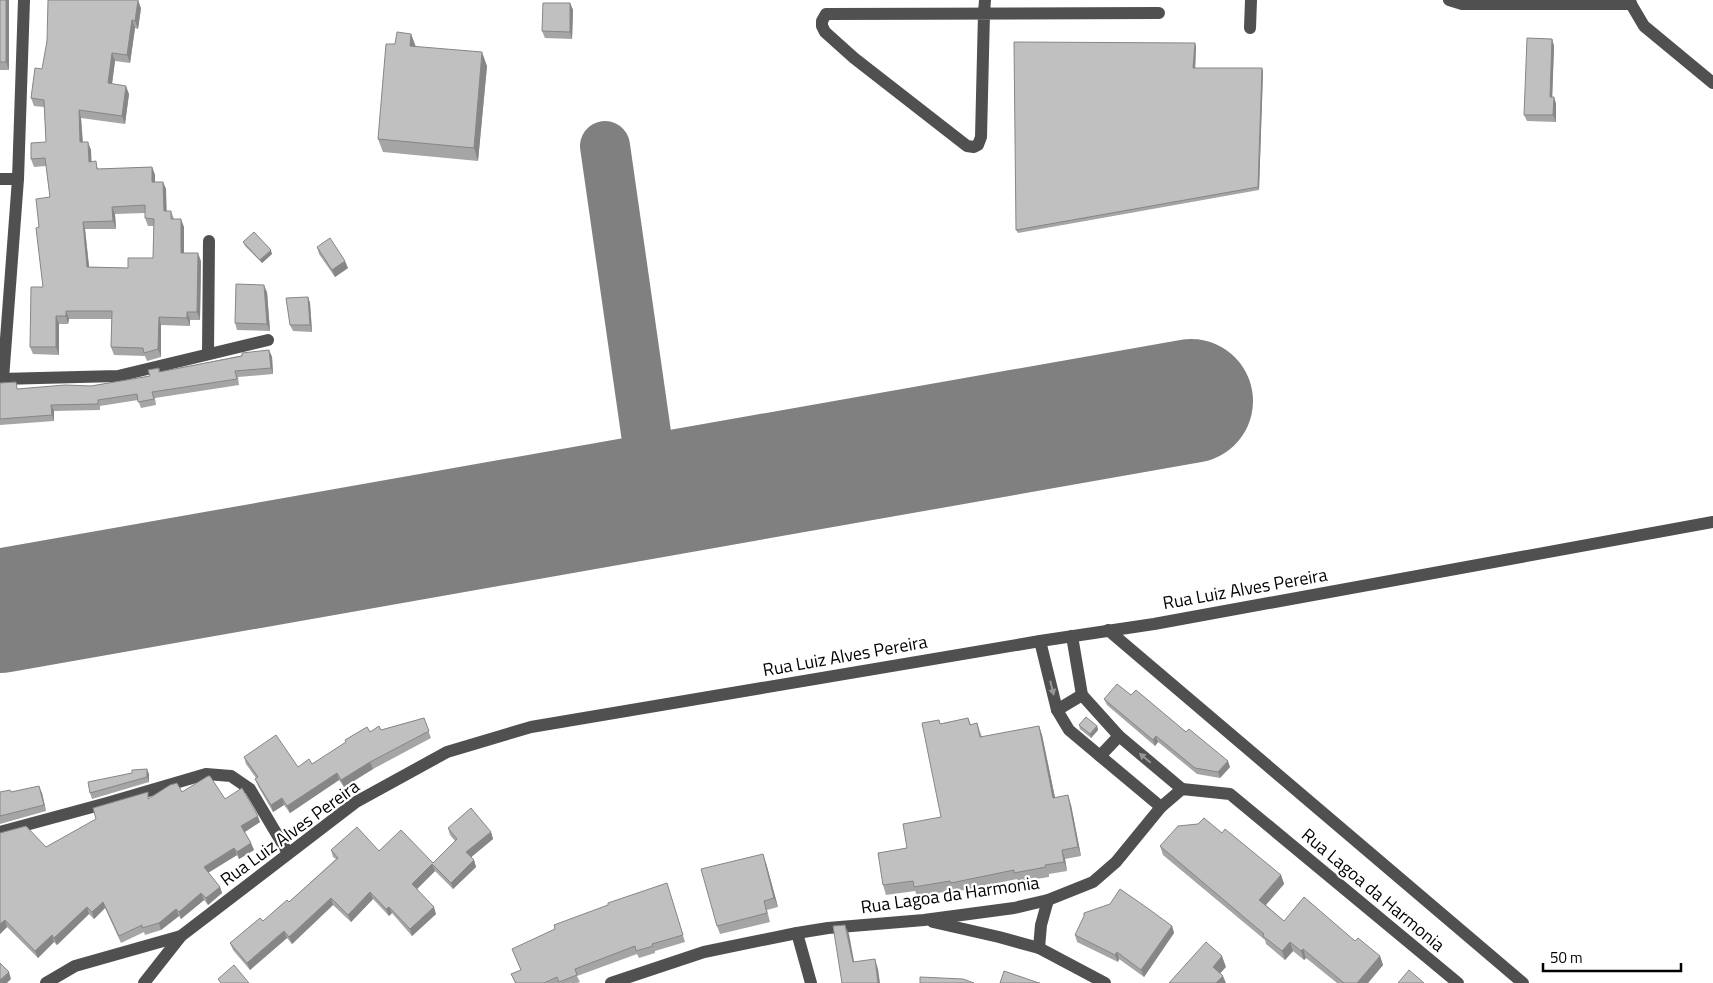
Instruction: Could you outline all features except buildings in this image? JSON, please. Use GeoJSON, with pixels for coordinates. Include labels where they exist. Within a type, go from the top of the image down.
{"type":"FeatureCollection","features":[{"type":"Feature","properties":{"kind":"street"},"geometry":{"type":"LineString","coordinates":[[24,0],[18,179],[2,379],[118,376],[268,340]]}},
{"type":"Feature","properties":{"kind":"street"},"geometry":{"type":"LineString","coordinates":[[1250,28],[1251,0]]}},
{"type":"Feature","properties":{"kind":"street"},"geometry":{"type":"LineString","coordinates":[[1448,0],[1462,4],[1630,2],[1644,26],[1713,83]]}},
{"type":"Feature","properties":{"kind":"street"},"geometry":{"type":"LineString","coordinates":[[985,6],[981,137],[978,145],[974,147],[967,146],[854,58],[825,32],[822,26],[822,21],[826,14],[985,6],[1159,13]]}},
{"type":"Feature","properties":{"kind":"street"},"geometry":{"type":"LineString","coordinates":[[0,179],[18,179]]}},
{"type":"Feature","properties":{"kind":"street"},"geometry":{"type":"LineString","coordinates":[[208,354],[209,241]]}},
{"type":"Feature","properties":{"kind":"street","name":"Rua Luiz Alves Pereira"},"geometry":{"type":"LineString","coordinates":[[46,983],[75,966],[181,936],[356,802],[447,752],[531,727],[1040,641],[1154,624],[1713,522]]}},
{"type":"Feature","properties":{"kind":"street"},"geometry":{"type":"LineString","coordinates":[[1108,630],[1523,983]]}},
{"type":"Feature","properties":{"kind":"street"},"geometry":{"type":"LineString","coordinates":[[1072,636],[1082,695],[1119,736],[1182,789]]}},
{"type":"Feature","properties":{"kind":"street"},"geometry":{"type":"LineString","coordinates":[[1040,641],[1057,710],[1069,730],[1161,807]]}},
{"type":"Feature","properties":{"kind":"street"},"geometry":{"type":"LineString","coordinates":[[1057,710],[1082,695]]}},
{"type":"Feature","properties":{"kind":"street"},"geometry":{"type":"LineString","coordinates":[[1100,756],[1119,736]]}},
{"type":"Feature","properties":{"kind":"street"},"geometry":{"type":"LineString","coordinates":[[0,832],[206,774],[231,776],[250,789],[288,853]]}},
{"type":"Feature","properties":{"kind":"street","name":"Rua Lagoa da Harmonia"},"geometry":{"type":"LineString","coordinates":[[611,983],[704,952],[797,933],[828,928],[924,920],[1014,908],[1048,900],[1093,882],[1116,862],[1161,807],[1182,789],[1230,794],[1458,983]]}},
{"type":"Feature","properties":{"kind":"street"},"geometry":{"type":"LineString","coordinates":[[1039,948],[1041,925],[1048,900]]}},
{"type":"Feature","properties":{"kind":"street"},"geometry":{"type":"LineString","coordinates":[[924,920],[1039,948],[1105,983]]}},
{"type":"Feature","properties":{"kind":"street"},"geometry":{"type":"LineString","coordinates":[[797,933],[811,983]]}},
{"type":"Feature","properties":{"kind":"street"},"geometry":{"type":"LineString","coordinates":[[144,983],[181,936]]}},
{"type":"Feature","properties":{"kind":"taxiway"},"geometry":{"type":"LineString","coordinates":[[605,146],[655,496]]}},
{"type":"Feature","properties":{"kind":"runway"},"geometry":{"type":"LineString","coordinates":[[0,611],[1191,401]]}}]}
